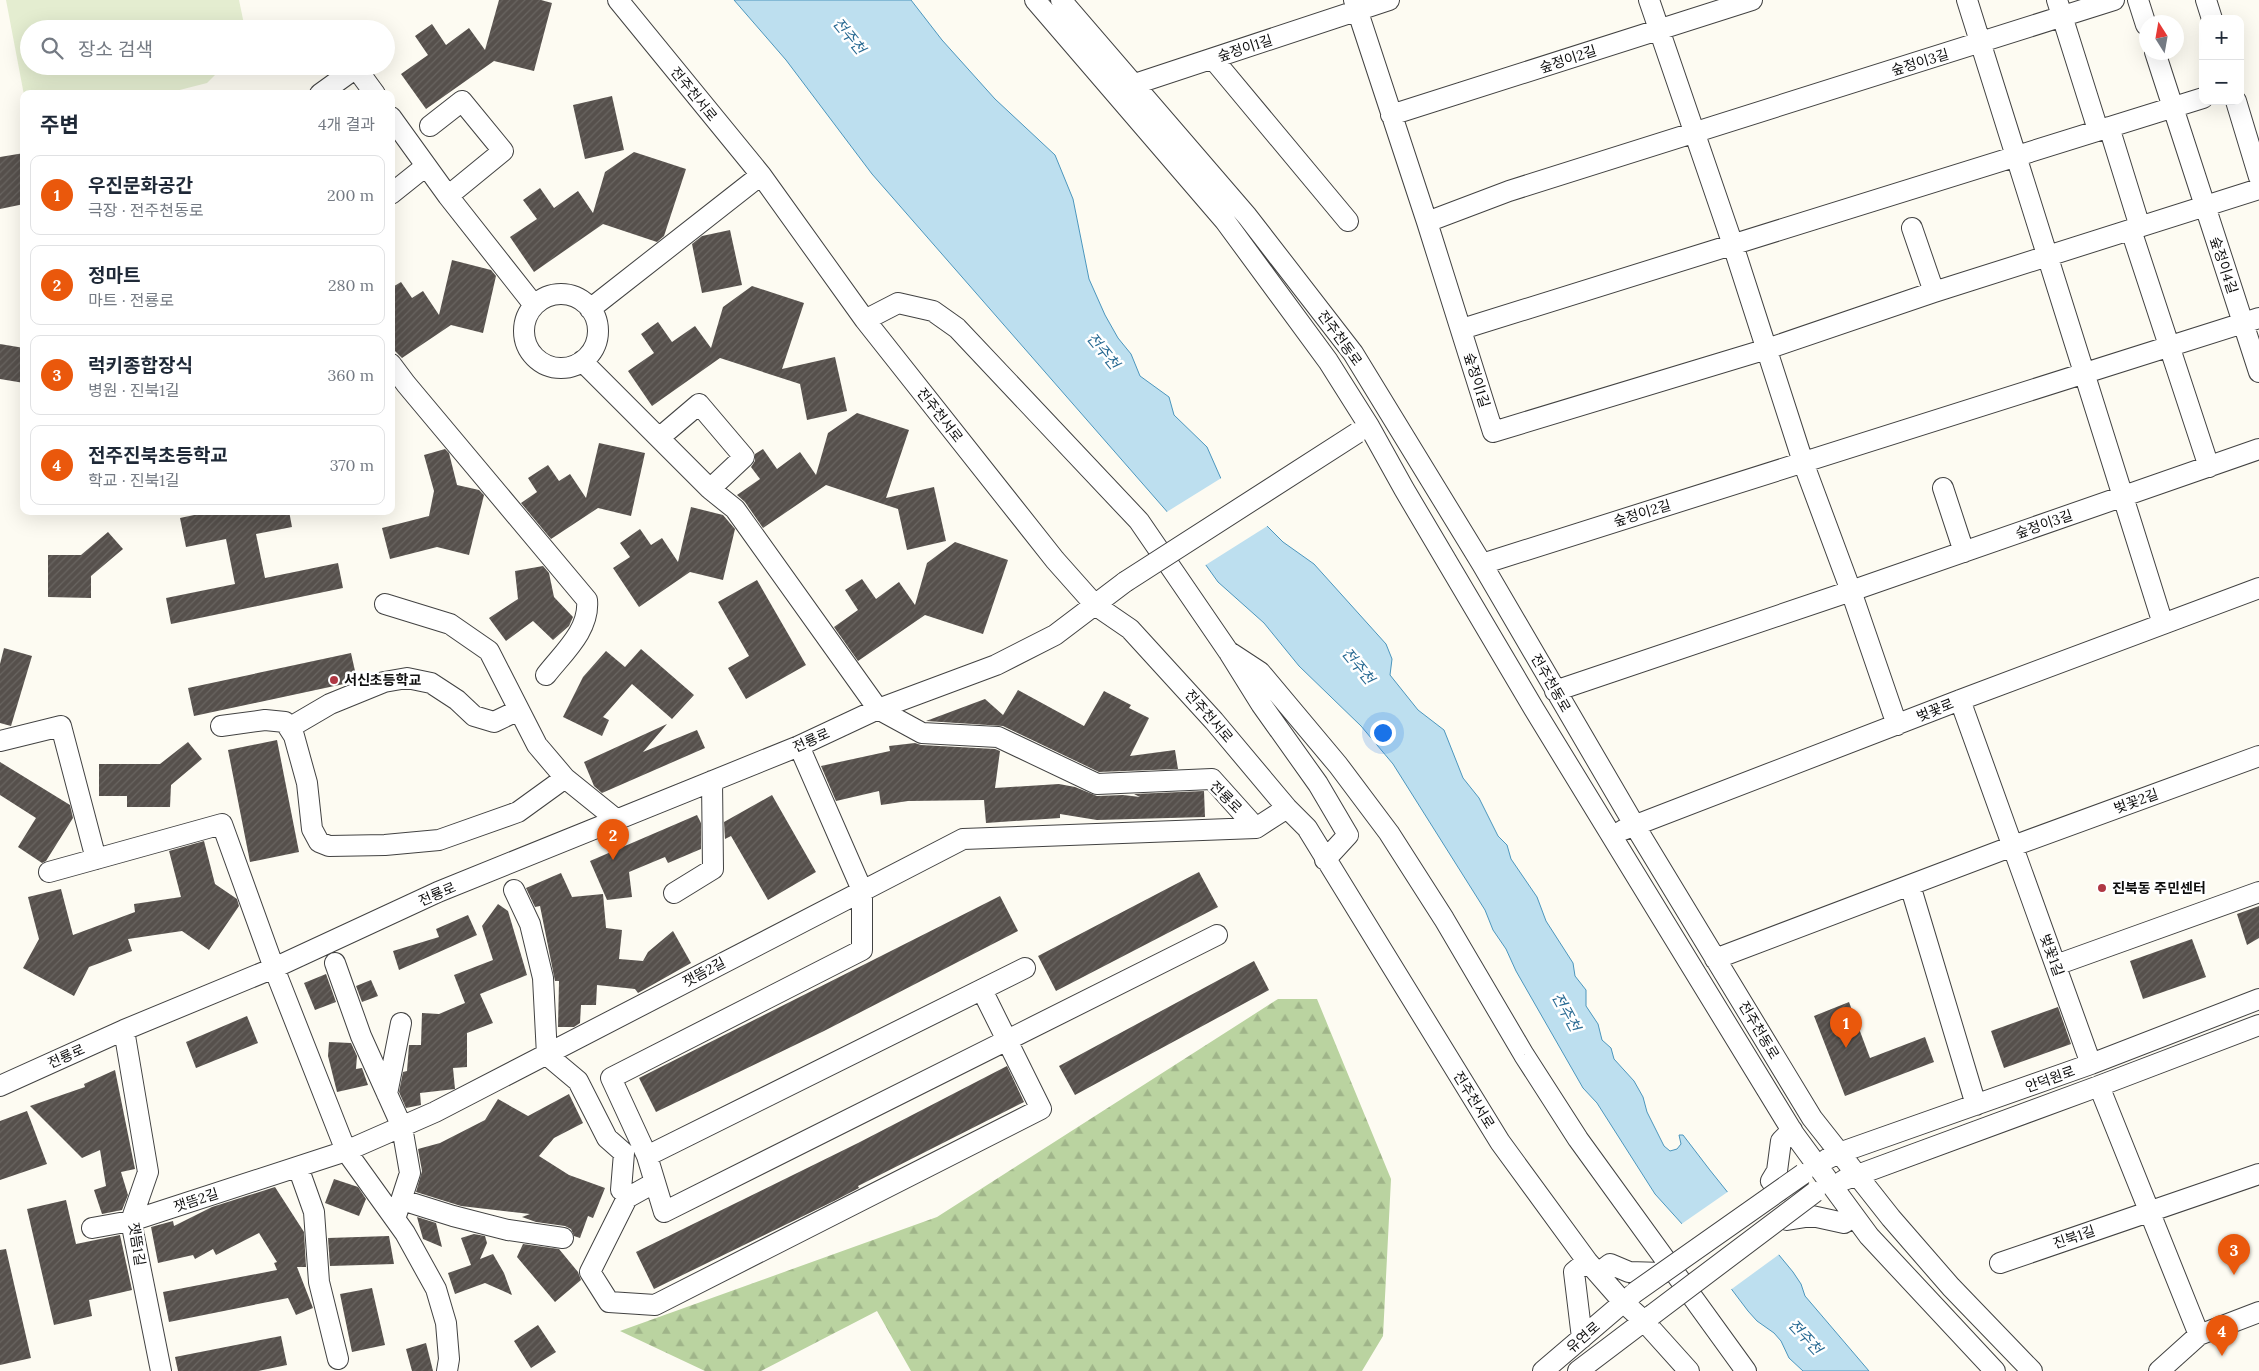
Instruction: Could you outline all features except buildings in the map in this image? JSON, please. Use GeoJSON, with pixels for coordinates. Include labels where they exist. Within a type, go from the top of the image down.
{"type":"FeatureCollection","features":[{"type":"Feature","properties":{"kind":"street","name":"전주천서로"},"geometry":{"type":"LineString","coordinates":[[618,0],[761,175],[865,320],[1055,560],[1095,605],[1130,630],[1214,721],[1287,808],[1307,828],[1500,1142],[1598,1266],[1648,1318],[1689,1371]]}},
{"type":"Feature","properties":{"kind":"street","name":"전주천동로"},"geometry":{"type":"LineString","coordinates":[[1035,0],[1225,221],[1328,361],[1363,430],[1404,489],[1611,834],[1809,1170],[1844,1218],[1915,1287],[1995,1371]]}},
{"type":"Feature","properties":{"kind":"street","name":"전주천동로"},"geometry":{"type":"LineString","coordinates":[[1061,0],[1132,85],[1247,216],[1353,353],[1482,564],[1635,826],[1812,1118],[1856,1175],[1951,1288],[2032,1371]]}},
{"type":"Feature","properties":{"kind":"street","name":"숲정이1길"},"geometry":{"type":"LineString","coordinates":[[1132,85],[1213,59],[1356,6],[1389,0]]}},
{"type":"Feature","properties":{"kind":"street"},"geometry":{"type":"LineString","coordinates":[[1649,0],[1693,133],[1733,245],[1803,462],[1851,591],[1897,725]]}},
{"type":"Feature","properties":{"kind":"street","name":"숲정이2길"},"geometry":{"type":"LineString","coordinates":[[1391,115],[1752,0]]}},
{"type":"Feature","properties":{"kind":"street"},"geometry":{"type":"LineString","coordinates":[[1967,0],[2163,624]]}},
{"type":"Feature","properties":{"kind":"street"},"geometry":{"type":"LineString","coordinates":[[2138,0],[2143,15]]}},
{"type":"Feature","properties":{"kind":"street"},"geometry":{"type":"LineString","coordinates":[[2206,0],[2211,15]]}},
{"type":"Feature","properties":{"kind":"street","name":"숲정이3길"},"geometry":{"type":"LineString","coordinates":[[1693,133],[1980,43],[2059,8],[2106,3]]}},
{"type":"Feature","properties":{"kind":"street","name":"숲정이1길"},"geometry":{"type":"LineString","coordinates":[[1356,6],[1462,329],[1493,432],[1767,349]]}},
{"type":"Feature","properties":{"kind":"street"},"geometry":{"type":"LineString","coordinates":[[2059,8],[2103,129],[2136,229],[2170,346],[2209,467]]}},
{"type":"Feature","properties":{"kind":"street"},"geometry":{"type":"LineString","coordinates":[[1213,59],[1348,221]]}},
{"type":"Feature","properties":{"kind":"street","name":"숲정이4길"},"geometry":{"type":"LineString","coordinates":[[2158,60],[2205,207],[2251,321],[2259,372]]}},
{"type":"Feature","properties":{"kind":"street"},"geometry":{"type":"LineString","coordinates":[[326,90],[346,75]]}},
{"type":"Feature","properties":{"kind":"street"},"geometry":{"type":"LineString","coordinates":[[361,75],[372,90]]}},
{"type":"Feature","properties":{"kind":"street"},"geometry":{"type":"LineString","coordinates":[[1462,329],[2199,99]]}},
{"type":"Feature","properties":{"kind":"street"},"geometry":{"type":"LineString","coordinates":[[430,126],[462,101],[503,151],[448,196]]}},
{"type":"Feature","properties":{"kind":"street"},"geometry":{"type":"LineString","coordinates":[[2237,105],[2259,177]]}},
{"type":"Feature","properties":{"kind":"street"},"geometry":{"type":"LineString","coordinates":[[395,123],[448,196],[534,305]]}},
{"type":"Feature","properties":{"kind":"street"},"geometry":{"type":"LineString","coordinates":[[1427,222],[1509,191],[1693,133]]}},
{"type":"Feature","properties":{"kind":"street"},"geometry":{"type":"LineString","coordinates":[[395,191],[426,166]]}},
{"type":"Feature","properties":{"kind":"street"},"geometry":{"type":"LineString","coordinates":[[590,309],[761,175]]}},
{"type":"Feature","properties":{"kind":"street"},"geometry":{"type":"LineString","coordinates":[[1767,349],[1934,292],[2259,189]]}},
{"type":"Feature","properties":{"kind":"street"},"geometry":{"type":"LineString","coordinates":[[1912,228],[1934,292]]}},
{"type":"Feature","properties":{"kind":"street"},"geometry":{"type":"LineString","coordinates":[[557,294],[570,295],[581,300],[590,309],[596,319],[598,331],[591,353],[582,361],[572,366],[560,368],[543,363],[530,352],[525,340],[524,328],[527,316],[534,305],[544,298],[557,294]]}},
{"type":"Feature","properties":{"kind":"street"},"geometry":{"type":"LineString","coordinates":[[865,320],[898,303],[933,311],[957,328],[1139,521],[1228,651],[1261,704],[1318,784],[1348,835],[1325,860]]}},
{"type":"Feature","properties":{"kind":"street"},"geometry":{"type":"LineString","coordinates":[[2084,374],[2251,321]]}},
{"type":"Feature","properties":{"kind":"street"},"geometry":{"type":"LineString","coordinates":[[582,361],[710,489],[735,509],[878,709]]}},
{"type":"Feature","properties":{"kind":"street"},"geometry":{"type":"LineString","coordinates":[[395,369],[587,600],[588,610],[580,632],[546,674]]}},
{"type":"Feature","properties":{"kind":"street","name":"숲정이2길"},"geometry":{"type":"LineString","coordinates":[[1482,564],[2084,374]]}},
{"type":"Feature","properties":{"kind":"street"},"geometry":{"type":"LineString","coordinates":[[658,438],[699,404],[744,457],[710,489]]}},
{"type":"Feature","properties":{"kind":"street","name":"전룡로"},"geometry":{"type":"LineString","coordinates":[[1,1086],[124,1030],[274,968],[438,892],[799,746],[878,709],[996,665],[1055,635],[1125,582],[1390,412]]}},
{"type":"Feature","properties":{"kind":"street","name":"숲정이3길"},"geometry":{"type":"LineString","coordinates":[[1964,552],[2251,452]]}},
{"type":"Feature","properties":{"kind":"street"},"geometry":{"type":"LineString","coordinates":[[1555,690],[1964,552],[1943,488]]}},
{"type":"Feature","properties":{"kind":"street","name":"벚꽃로"},"geometry":{"type":"LineString","coordinates":[[1611,834],[2259,588]]}},
{"type":"Feature","properties":{"kind":"street"},"geometry":{"type":"LineString","coordinates":[[385,604],[450,624],[489,652],[537,745],[565,778],[617,820]]}},
{"type":"Feature","properties":{"kind":"street"},"geometry":{"type":"LineString","coordinates":[[1228,651],[1260,672],[1338,765],[1389,832],[1444,919],[1524,1056],[1578,1139],[1746,1371]]}},
{"type":"Feature","properties":{"kind":"street"},"geometry":{"type":"LineString","coordinates":[[289,728],[330,704],[384,682],[407,678],[432,683],[457,700],[474,716],[494,722],[519,710]]}},
{"type":"Feature","properties":{"kind":"street","name":"벚꽃1길"},"geometry":{"type":"LineString","coordinates":[[1960,700],[2091,1064]]}},
{"type":"Feature","properties":{"kind":"street","name":"전룡로"},"geometry":{"type":"LineString","coordinates":[[878,709],[922,733],[998,737],[1097,784],[1212,779],[1256,828]]}},
{"type":"Feature","properties":{"kind":"street"},"geometry":{"type":"LineString","coordinates":[[221,726],[265,720],[285,722],[294,736],[307,783],[312,829],[319,842],[329,846],[385,845],[439,840],[518,812],[565,778]]}},
{"type":"Feature","properties":{"kind":"street"},"geometry":{"type":"LineString","coordinates":[[0,741],[61,726],[96,859]]}},
{"type":"Feature","properties":{"kind":"street"},"geometry":{"type":"LineString","coordinates":[[799,746],[862,890],[862,950],[612,1078],[647,1156],[664,1212],[1217,935]]}},
{"type":"Feature","properties":{"kind":"street","name":"벚꽃2길"},"geometry":{"type":"LineString","coordinates":[[2013,846],[2259,756]]}},
{"type":"Feature","properties":{"kind":"street"},"geometry":{"type":"LineString","coordinates":[[674,893],[713,869],[712,781]]}},
{"type":"Feature","properties":{"kind":"street"},"geometry":{"type":"LineString","coordinates":[[862,890],[963,839],[1256,828],[1287,808]]}},
{"type":"Feature","properties":{"kind":"street"},"geometry":{"type":"LineString","coordinates":[[49,872],[222,824],[274,968],[346,1151],[405,1233],[436,1288],[446,1323],[447,1371]]}},
{"type":"Feature","properties":{"kind":"street"},"geometry":{"type":"LineString","coordinates":[[1715,959],[2013,846]]}},
{"type":"Feature","properties":{"kind":"street"},"geometry":{"type":"LineString","coordinates":[[1910,885],[1976,1106]]}},
{"type":"Feature","properties":{"kind":"street"},"geometry":{"type":"LineString","coordinates":[[514,890],[530,924],[543,978],[547,1055],[578,1081],[607,1138],[624,1153],[621,1190]]}},
{"type":"Feature","properties":{"kind":"street","name":"잿뜸2길"},"geometry":{"type":"LineString","coordinates":[[92,1228],[131,1221],[298,1167],[346,1151],[402,1127],[547,1055],[862,890]]}},
{"type":"Feature","properties":{"kind":"street"},"geometry":{"type":"LineString","coordinates":[[2056,965],[2259,892]]}},
{"type":"Feature","properties":{"kind":"street"},"geometry":{"type":"LineString","coordinates":[[336,963],[361,1036],[402,1127],[410,1173],[395,1219]]}},
{"type":"Feature","properties":{"kind":"street"},"geometry":{"type":"LineString","coordinates":[[647,1156],[1025,968]]}},
{"type":"Feature","properties":{"kind":"street"},"geometry":{"type":"LineString","coordinates":[[654,1183],[627,1198],[590,1272],[609,1302],[655,1305],[1041,1109],[982,990]]}},
{"type":"Feature","properties":{"kind":"street","name":"안덕원로"},"geometry":{"type":"LineString","coordinates":[[1778,1191],[1839,1153],[2091,1064],[2259,999]]}},
{"type":"Feature","properties":{"kind":"street"},"geometry":{"type":"LineString","coordinates":[[387,1094],[401,1023]]}},
{"type":"Feature","properties":{"kind":"street","name":"안덕원로"},"geometry":{"type":"LineString","coordinates":[[1784,1215],[1823,1188],[2259,1025]]}},
{"type":"Feature","properties":{"kind":"street","name":"잿뜸1길"},"geometry":{"type":"LineString","coordinates":[[124,1030],[148,1172],[131,1221],[161,1371]]}},
{"type":"Feature","properties":{"kind":"street"},"geometry":{"type":"LineString","coordinates":[[2099,1086],[2199,1335]]}},
{"type":"Feature","properties":{"kind":"street"},"geometry":{"type":"LineString","coordinates":[[1778,1191],[1771,1181],[1777,1171],[1787,1135]]}},
{"type":"Feature","properties":{"kind":"street"},"geometry":{"type":"LineString","coordinates":[[298,1167],[314,1212],[319,1282],[338,1359]]}},
{"type":"Feature","properties":{"kind":"street","name":"진북1길"},"geometry":{"type":"LineString","coordinates":[[2000,1263],[2259,1174]]}},
{"type":"Feature","properties":{"kind":"street","name":"유연로"},"geometry":{"type":"LineString","coordinates":[[1543,1371],[1629,1298],[1778,1191]]}},
{"type":"Feature","properties":{"kind":"street"},"geometry":{"type":"LineString","coordinates":[[402,1200],[453,1216],[508,1230],[563,1238]]}},
{"type":"Feature","properties":{"kind":"street"},"geometry":{"type":"LineString","coordinates":[[1784,1215],[1787,1220],[1812,1216],[1844,1218]]}},
{"type":"Feature","properties":{"kind":"street","name":"유연로"},"geometry":{"type":"LineString","coordinates":[[1578,1371],[1784,1215]]}},
{"type":"Feature","properties":{"kind":"street"},"geometry":{"type":"LineString","coordinates":[[1582,1338],[1574,1272],[1598,1266],[1629,1272],[1663,1273]]}},
{"type":"Feature","properties":{"kind":"street"},"geometry":{"type":"LineString","coordinates":[[2159,1371],[2199,1335],[2259,1312]]}},
{"type":"Feature","properties":{"kind":"green space"},"geometry":{"type":"Polygon","coordinates":[[[6,0],[239,0],[243,20],[20,20],[20,74],[6,0]]]}},
{"type":"Feature","properties":{"kind":"green space"},"geometry":{"type":"Polygon","coordinates":[[[20,75],[215,75],[207,83],[180,90],[23,90],[20,75]]]}},
{"type":"Feature","properties":{"kind":"green space"},"geometry":{"type":"Polygon","coordinates":[[[1278,999],[1317,999],[1391,1179],[1383,1336],[1362,1371],[911,1371],[877,1311],[761,1371],[705,1371],[620,1331],[937,1217],[1278,999]]]}},
{"type":"Feature","properties":{"kind":"water","name":"전주천"},"geometry":{"type":"Polygon","coordinates":[[[734,0],[911,0],[942,40],[995,99],[1055,155],[1073,199],[1089,279],[1105,315],[1118,338],[1131,354],[1140,376],[1169,397],[1174,415],[1207,447],[1222,481],[1283,542],[1314,564],[1386,644],[1392,659],[1390,675],[1418,710],[1444,730],[1463,778],[1479,798],[1498,836],[1507,845],[1511,859],[1537,897],[1546,921],[1573,963],[1575,976],[1586,990],[1586,1006],[1598,1024],[1602,1040],[1611,1048],[1614,1059],[1634,1081],[1664,1146],[1670,1151],[1677,1149],[1681,1144],[1679,1135],[1683,1135],[1793,1272],[1801,1284],[1805,1296],[1869,1371],[1803,1371],[1789,1358],[1781,1341],[1774,1333],[1757,1321],[1748,1311],[1683,1225],[1655,1194],[1597,1103],[1583,1088],[1516,971],[1506,949],[1493,930],[1485,910],[1393,764],[1361,726],[1299,666],[1264,623],[1218,582],[1170,515],[872,174],[786,60],[734,0]]]}},
{"type":"Feature","properties":{"kind":"pier"},"geometry":{"type":"Polygon","coordinates":[[[1223,477],[1269,525],[1204,566],[1165,513],[1223,477]]]}},
{"type":"Feature","properties":{"kind":"pier"},"geometry":{"type":"Polygon","coordinates":[[[1729,1191],[1781,1253],[1729,1291],[1680,1225],[1729,1191]]]}},
{"type":"Feature","properties":{"kind":"place","name":"서신초등학교"},"geometry":{"type":"Point","coordinates":[334,680]}},
{"type":"Feature","properties":{"kind":"place","name":"정마트"},"geometry":{"type":"Point","coordinates":[613,860]}},
{"type":"Feature","properties":{"kind":"place","name":"진북동 주민센터"},"geometry":{"type":"Point","coordinates":[2102,888]}},
{"type":"Feature","properties":{"kind":"place","name":"우진문화공간"},"geometry":{"type":"Point","coordinates":[1846,1048]}},
{"type":"Feature","properties":{"kind":"place","name":"럭키종합장식"},"geometry":{"type":"Point","coordinates":[2234,1275]}},
{"type":"Feature","properties":{"kind":"place","name":"전주진북초등학교"},"geometry":{"type":"Point","coordinates":[2222,1356]}}]}
